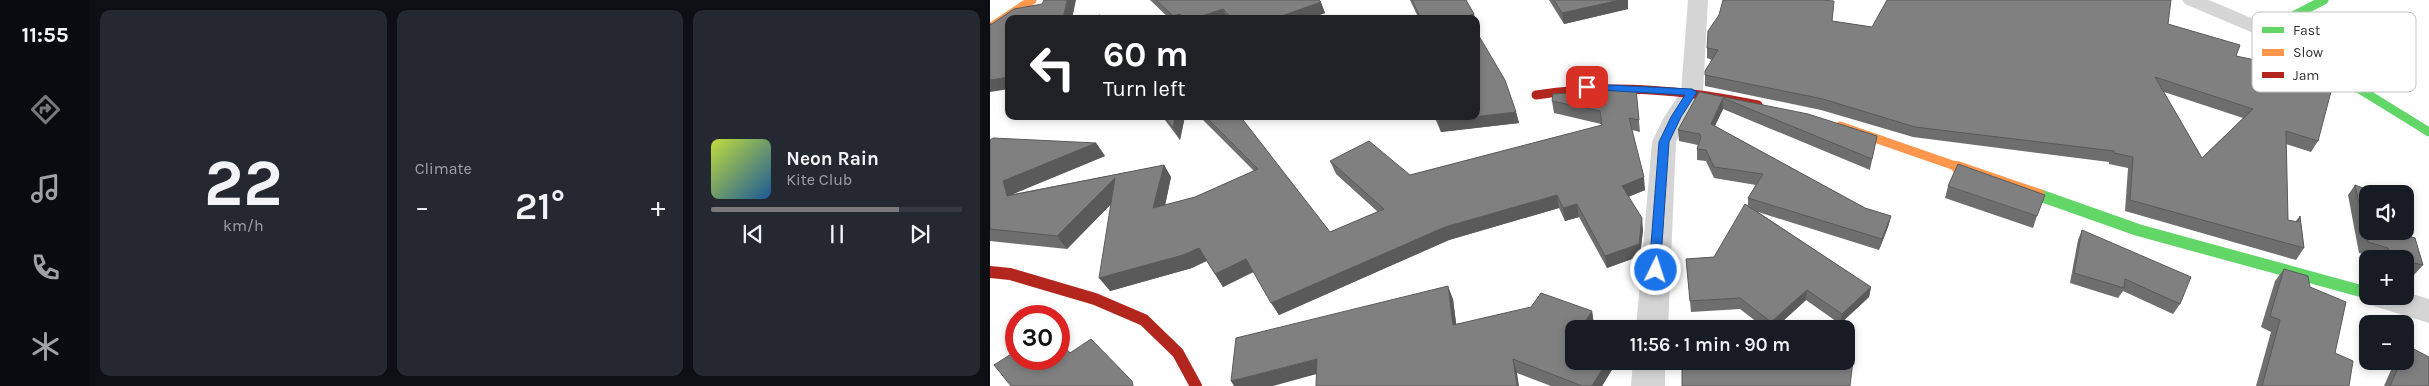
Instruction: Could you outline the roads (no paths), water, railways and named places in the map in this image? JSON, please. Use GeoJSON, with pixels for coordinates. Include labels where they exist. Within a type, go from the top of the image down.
{"type":"FeatureCollection","features":[{"type":"Feature","properties":{"kind":"street"},"geometry":{"type":"LineString","coordinates":[[1010,15],[1032,0]]}},
{"type":"Feature","properties":{"kind":"street"},"geometry":{"type":"LineString","coordinates":[[1653,320],[1664,142],[1676,117],[1692,92],[1698,0]]}},
{"type":"Feature","properties":{"kind":"street"},"geometry":{"type":"LineString","coordinates":[[2192,0],[2252,26]]}},
{"type":"Feature","properties":{"kind":"street"},"geometry":{"type":"LineString","coordinates":[[2303,12],[2321,1]]}},
{"type":"Feature","properties":{"kind":"street"},"geometry":{"type":"LineString","coordinates":[[990,28],[1005,18]]}},
{"type":"Feature","properties":{"kind":"street"},"geometry":{"type":"LineString","coordinates":[[1536,95],[1587,87],[1692,92],[1768,107]]}},
{"type":"Feature","properties":{"kind":"street"},"geometry":{"type":"LineString","coordinates":[[2363,92],[2429,132]]}},
{"type":"Feature","properties":{"kind":"street"},"geometry":{"type":"LineString","coordinates":[[1829,122],[1871,134],[2138,230],[2359,291]]}},
{"type":"Feature","properties":{"kind":"street"},"geometry":{"type":"LineString","coordinates":[[990,272],[1010,274],[1095,299],[1144,320],[1178,353],[1196,386]]}},
{"type":"Feature","properties":{"kind":"street"},"geometry":{"type":"LineString","coordinates":[[1648,386],[1649,370]]}}]}
